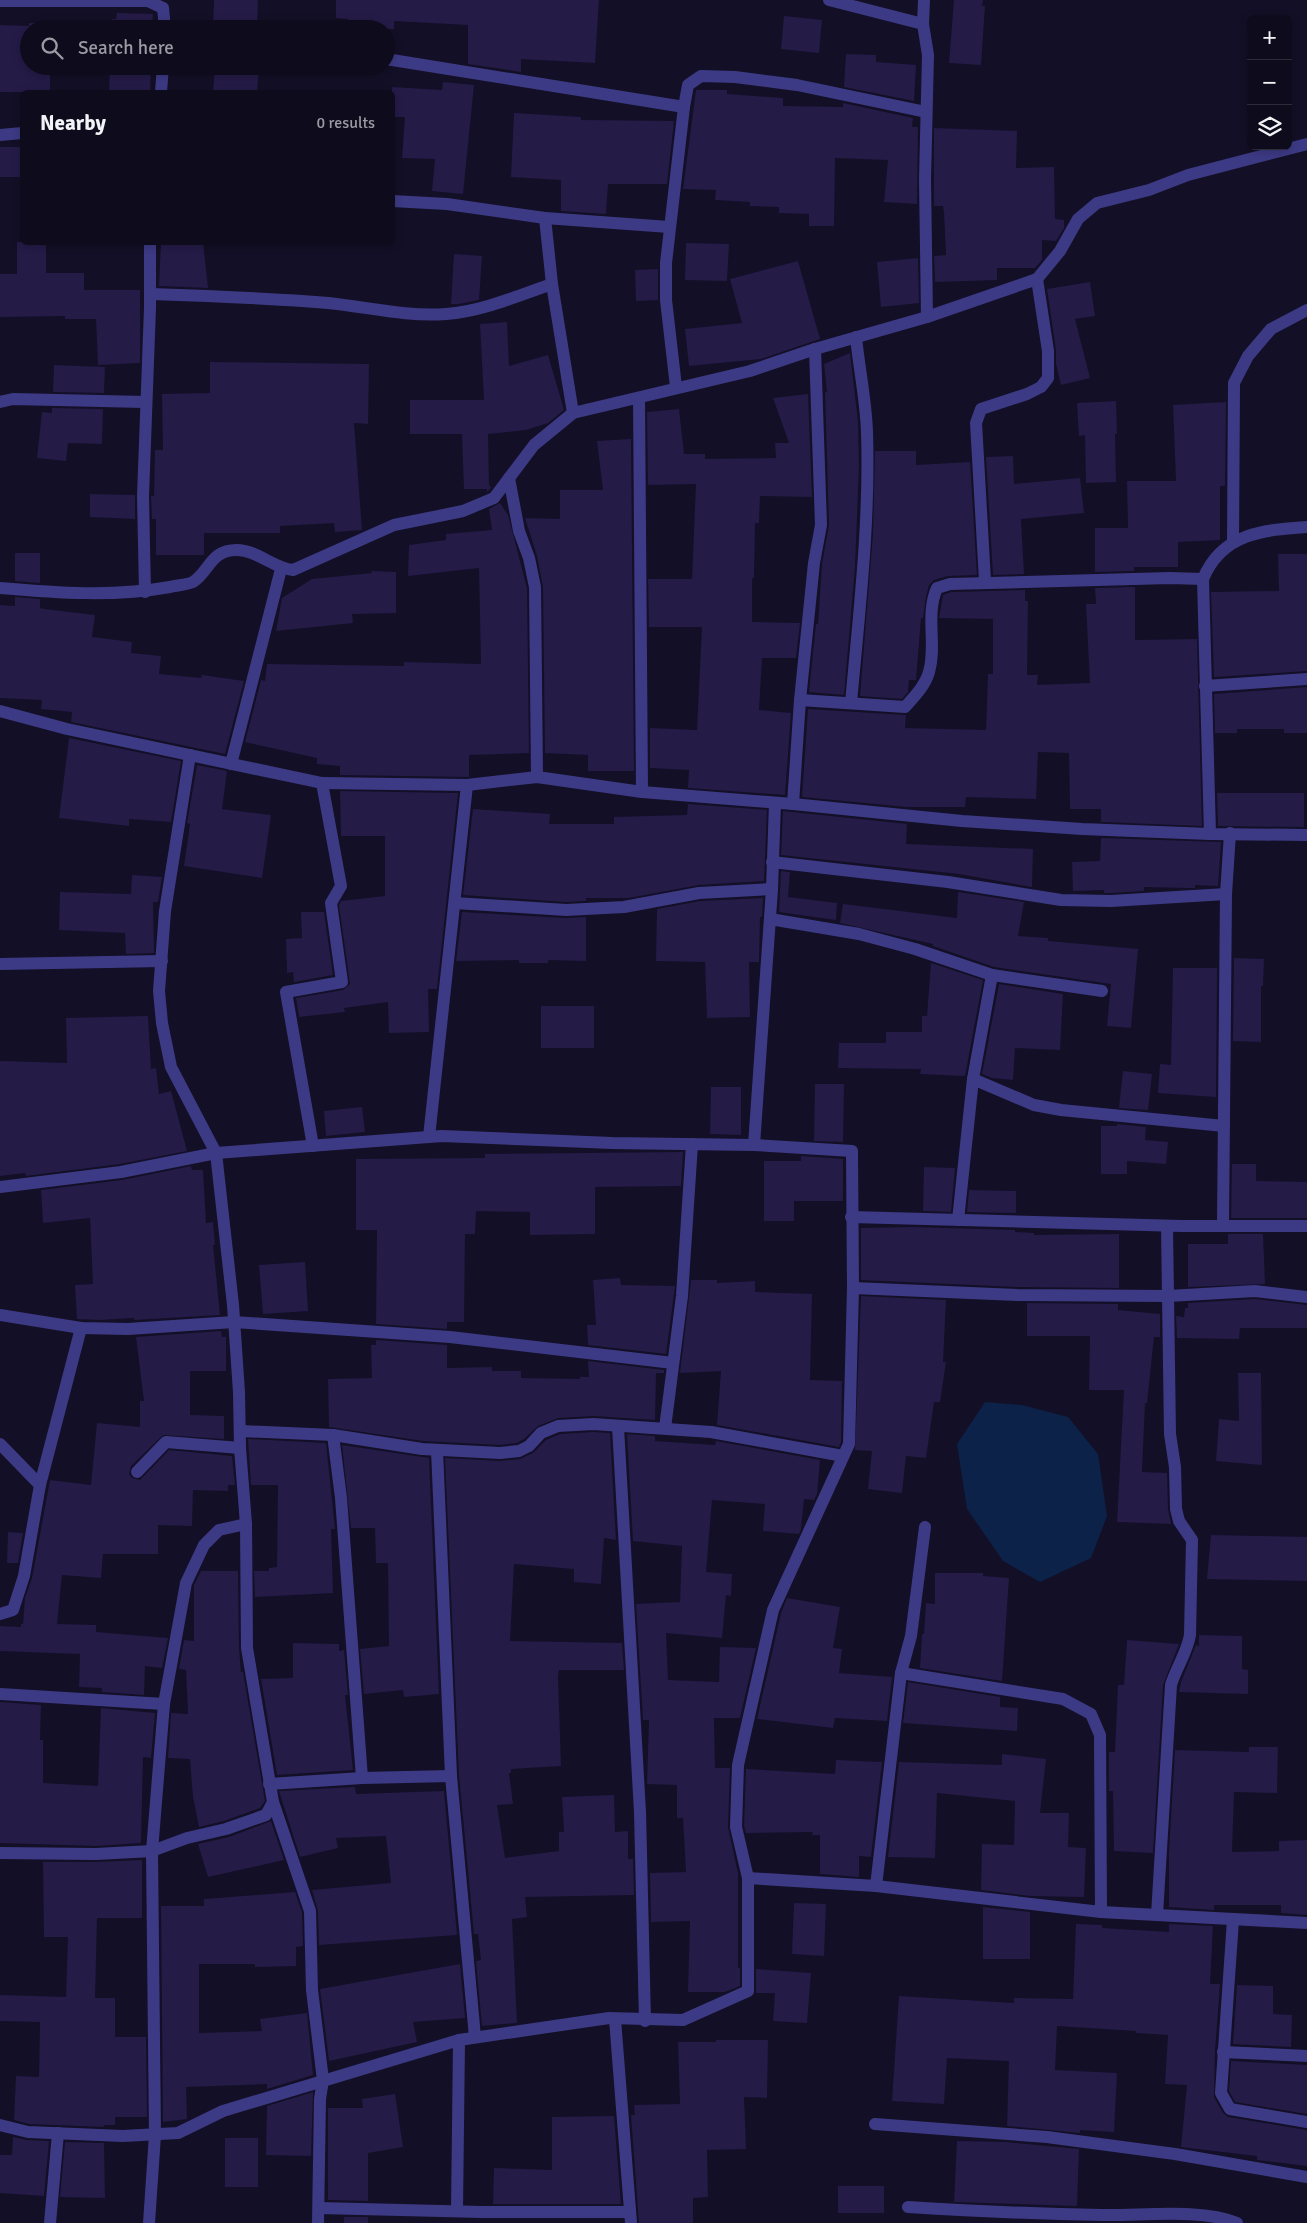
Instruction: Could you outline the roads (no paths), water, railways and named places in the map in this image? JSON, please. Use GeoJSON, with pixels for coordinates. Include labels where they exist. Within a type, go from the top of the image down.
{"type":"FeatureCollection","features":[{"type":"Feature","properties":{"kind":"street"},"geometry":{"type":"LineString","coordinates":[[829,0],[923,24]]}},
{"type":"Feature","properties":{"kind":"street"},"geometry":{"type":"LineString","coordinates":[[924,0],[923,24],[928,54],[926,112],[927,318]]}},
{"type":"Feature","properties":{"kind":"street"},"geometry":{"type":"LineString","coordinates":[[0,1],[148,1],[163,8],[164,20]]}},
{"type":"Feature","properties":{"kind":"street"},"geometry":{"type":"LineString","coordinates":[[395,60],[684,107]]}},
{"type":"Feature","properties":{"kind":"street"},"geometry":{"type":"LineString","coordinates":[[161,90],[163,75]]}},
{"type":"Feature","properties":{"kind":"street"},"geometry":{"type":"LineString","coordinates":[[676,387],[666,300],[669,227],[674,208],[688,84],[701,76],[734,77],[797,84],[926,112]]}},
{"type":"Feature","properties":{"kind":"street"},"geometry":{"type":"LineString","coordinates":[[0,134],[20,133]]}},
{"type":"Feature","properties":{"kind":"street"},"geometry":{"type":"LineString","coordinates":[[0,588],[63,593],[145,592],[192,582],[220,553],[238,550],[257,556],[281,569],[294,570],[394,525],[463,511],[494,498],[534,445],[573,413],[639,399],[676,387],[750,370],[815,349],[927,318],[1037,279],[1060,251],[1078,219],[1097,203],[1149,190],[1188,175],[1307,144]]}},
{"type":"Feature","properties":{"kind":"street"},"geometry":{"type":"LineString","coordinates":[[395,201],[447,204],[545,218],[669,227]]}},
{"type":"Feature","properties":{"kind":"street"},"geometry":{"type":"LineString","coordinates":[[545,218],[552,284],[573,413]]}},
{"type":"Feature","properties":{"kind":"street"},"geometry":{"type":"LineString","coordinates":[[145,592],[143,496],[150,245]]}},
{"type":"Feature","properties":{"kind":"street"},"geometry":{"type":"LineString","coordinates":[[986,581],[976,423],[981,409],[1027,394],[1041,387],[1048,378],[1048,351],[1037,279]]}},
{"type":"Feature","properties":{"kind":"street"},"geometry":{"type":"LineString","coordinates":[[150,294],[254,297],[392,312],[445,314],[483,308],[552,284]]}},
{"type":"Feature","properties":{"kind":"street"},"geometry":{"type":"LineString","coordinates":[[1233,542],[1234,384],[1248,356],[1271,329],[1307,310]]}},
{"type":"Feature","properties":{"kind":"street"},"geometry":{"type":"LineString","coordinates":[[851,703],[867,522],[868,472],[867,429],[856,337]]}},
{"type":"Feature","properties":{"kind":"street"},"geometry":{"type":"LineString","coordinates":[[793,804],[800,700],[814,563],[821,525],[815,349]]}},
{"type":"Feature","properties":{"kind":"street"},"geometry":{"type":"LineString","coordinates":[[0,402],[13,399],[145,402]]}},
{"type":"Feature","properties":{"kind":"street"},"geometry":{"type":"LineString","coordinates":[[639,399],[642,792]]}},
{"type":"Feature","properties":{"kind":"street"},"geometry":{"type":"LineString","coordinates":[[509,478],[519,531],[529,558],[535,587],[537,777]]}},
{"type":"Feature","properties":{"kind":"street"},"geometry":{"type":"LineString","coordinates":[[1210,834],[1203,579],[1209,565],[1233,542],[1248,534],[1307,527]]}},
{"type":"Feature","properties":{"kind":"street"},"geometry":{"type":"LineString","coordinates":[[230,764],[281,569]]}},
{"type":"Feature","properties":{"kind":"street"},"geometry":{"type":"LineString","coordinates":[[800,700],[904,707],[918,693],[929,673],[931,602],[937,588],[950,584],[986,581],[1203,579]]}},
{"type":"Feature","properties":{"kind":"street"},"geometry":{"type":"LineString","coordinates":[[1205,686],[1307,679]]}},
{"type":"Feature","properties":{"kind":"street"},"geometry":{"type":"LineString","coordinates":[[0,711],[66,728],[322,783],[467,785],[537,777],[642,792],[793,804],[962,821],[1082,829],[1210,834],[1307,835]]}},
{"type":"Feature","properties":{"kind":"street"},"geometry":{"type":"LineString","coordinates":[[190,755],[165,911],[159,991],[161,1015],[170,1067],[216,1153],[234,1322],[241,1431],[240,1448],[246,1524],[247,1648],[273,1802],[310,1911],[312,1990],[323,2080],[320,2099],[318,2223]]}},
{"type":"Feature","properties":{"kind":"street"},"geometry":{"type":"LineString","coordinates":[[313,1146],[286,992],[342,982],[331,903],[340,886],[322,783]]}},
{"type":"Feature","properties":{"kind":"street"},"geometry":{"type":"LineString","coordinates":[[429,1137],[467,785]]}},
{"type":"Feature","properties":{"kind":"street"},"geometry":{"type":"LineString","coordinates":[[754,1145],[772,890],[775,803]]}},
{"type":"Feature","properties":{"kind":"street"},"geometry":{"type":"LineString","coordinates":[[1223,1226],[1226,894],[1230,833]]}},
{"type":"Feature","properties":{"kind":"street"},"geometry":{"type":"LineString","coordinates":[[772,862],[948,882],[1061,900],[1111,901],[1226,894]]}},
{"type":"Feature","properties":{"kind":"street"},"geometry":{"type":"LineString","coordinates":[[455,903],[566,910],[624,907],[699,893],[772,890]]}},
{"type":"Feature","properties":{"kind":"street"},"geometry":{"type":"LineString","coordinates":[[770,920],[859,934],[915,949],[992,975],[1102,991]]}},
{"type":"Feature","properties":{"kind":"street"},"geometry":{"type":"LineString","coordinates":[[0,964],[162,960]]}},
{"type":"Feature","properties":{"kind":"street"},"geometry":{"type":"LineString","coordinates":[[958,1220],[974,1079],[992,975]]}},
{"type":"Feature","properties":{"kind":"street"},"geometry":{"type":"LineString","coordinates":[[974,1079],[1034,1105],[1061,1110],[1224,1126]]}},
{"type":"Feature","properties":{"kind":"street"},"geometry":{"type":"LineString","coordinates":[[0,1187],[121,1172],[216,1153],[429,1137],[754,1145],[852,1151],[853,1288],[849,1444],[773,1610],[738,1765],[736,1827],[748,1878],[748,1991],[683,2020],[646,2021],[616,2019],[459,2040],[223,2110],[178,2133],[123,2136],[28,2132],[0,2125]]}},
{"type":"Feature","properties":{"kind":"street"},"geometry":{"type":"LineString","coordinates":[[665,1428],[682,1296],[692,1144]]}},
{"type":"Feature","properties":{"kind":"street"},"geometry":{"type":"LineString","coordinates":[[851,1218],[1167,1226],[1307,1226]]}},
{"type":"Feature","properties":{"kind":"street"},"geometry":{"type":"LineString","coordinates":[[1157,1915],[1171,1685],[1174,1674],[1188,1645],[1192,1540],[1179,1522],[1176,1510],[1175,1467],[1170,1434],[1167,1226]]}},
{"type":"Feature","properties":{"kind":"street"},"geometry":{"type":"LineString","coordinates":[[853,1288],[1017,1294],[1168,1296],[1255,1291],[1307,1297]]}},
{"type":"Feature","properties":{"kind":"street"},"geometry":{"type":"LineString","coordinates":[[0,1315],[81,1328],[128,1329],[234,1322],[450,1337],[673,1363]]}},
{"type":"Feature","properties":{"kind":"street"},"geometry":{"type":"LineString","coordinates":[[0,1614],[12,1610],[24,1576],[40,1485],[81,1328]]}},
{"type":"Feature","properties":{"kind":"street"},"geometry":{"type":"LineString","coordinates":[[241,1431],[333,1435],[437,1450],[500,1453],[519,1451],[529,1446],[540,1433],[558,1426],[593,1424],[710,1432],[843,1456]]}},
{"type":"Feature","properties":{"kind":"street"},"geometry":{"type":"LineString","coordinates":[[618,1427],[640,1812],[646,2021]]}},
{"type":"Feature","properties":{"kind":"street"},"geometry":{"type":"LineString","coordinates":[[333,1435],[341,1498],[362,1778]]}},
{"type":"Feature","properties":{"kind":"street"},"geometry":{"type":"LineString","coordinates":[[137,1472],[166,1442],[240,1448]]}},
{"type":"Feature","properties":{"kind":"street"},"geometry":{"type":"LineString","coordinates":[[0,1444],[40,1485]]}},
{"type":"Feature","properties":{"kind":"street"},"geometry":{"type":"LineString","coordinates":[[437,1450],[451,1776],[476,2037]]}},
{"type":"Feature","properties":{"kind":"street"},"geometry":{"type":"LineString","coordinates":[[149,2223],[155,2134],[152,1851],[164,1704],[186,1583],[204,1545],[219,1530],[246,1524]]}},
{"type":"Feature","properties":{"kind":"street"},"geometry":{"type":"LineString","coordinates":[[876,1886],[901,1673],[910,1636],[925,1528]]}},
{"type":"Feature","properties":{"kind":"street"},"geometry":{"type":"LineString","coordinates":[[901,1673],[1063,1699],[1091,1714],[1100,1735],[1101,1912]]}},
{"type":"Feature","properties":{"kind":"street"},"geometry":{"type":"LineString","coordinates":[[0,1694],[164,1704]]}},
{"type":"Feature","properties":{"kind":"street"},"geometry":{"type":"LineString","coordinates":[[270,1784],[362,1778],[451,1776]]}},
{"type":"Feature","properties":{"kind":"street"},"geometry":{"type":"LineString","coordinates":[[0,1853],[96,1854],[152,1851],[187,1838],[226,1829],[266,1815],[273,1802]]}},
{"type":"Feature","properties":{"kind":"street"},"geometry":{"type":"LineString","coordinates":[[748,1878],[876,1886],[1101,1912],[1307,1923]]}},
{"type":"Feature","properties":{"kind":"street"},"geometry":{"type":"LineString","coordinates":[[1233,1920],[1221,2093],[1230,2109],[1307,2122]]}},
{"type":"Feature","properties":{"kind":"street"},"geometry":{"type":"LineString","coordinates":[[319,2208],[441,2217],[457,2211],[631,2217],[616,2019]]}},
{"type":"Feature","properties":{"kind":"street"},"geometry":{"type":"LineString","coordinates":[[457,2211],[459,2040]]}},
{"type":"Feature","properties":{"kind":"street"},"geometry":{"type":"LineString","coordinates":[[1223,2052],[1307,2056]]}},
{"type":"Feature","properties":{"kind":"street"},"geometry":{"type":"LineString","coordinates":[[874,2124],[1047,2137],[1175,2154],[1307,2177]]}},
{"type":"Feature","properties":{"kind":"street"},"geometry":{"type":"LineString","coordinates":[[50,2223],[58,2133]]}},
{"type":"Feature","properties":{"kind":"street"},"geometry":{"type":"LineString","coordinates":[[908,2207],[1102,2219],[1197,2215],[1230,2220],[1237,2223]]}},
{"type":"Feature","properties":{"kind":"water"},"geometry":{"type":"Polygon","coordinates":[[[985,1402],[1022,1405],[1068,1417],[1098,1454],[1107,1516],[1091,1558],[1040,1582],[1003,1561],[967,1509],[957,1444],[985,1402]]]}}]}
